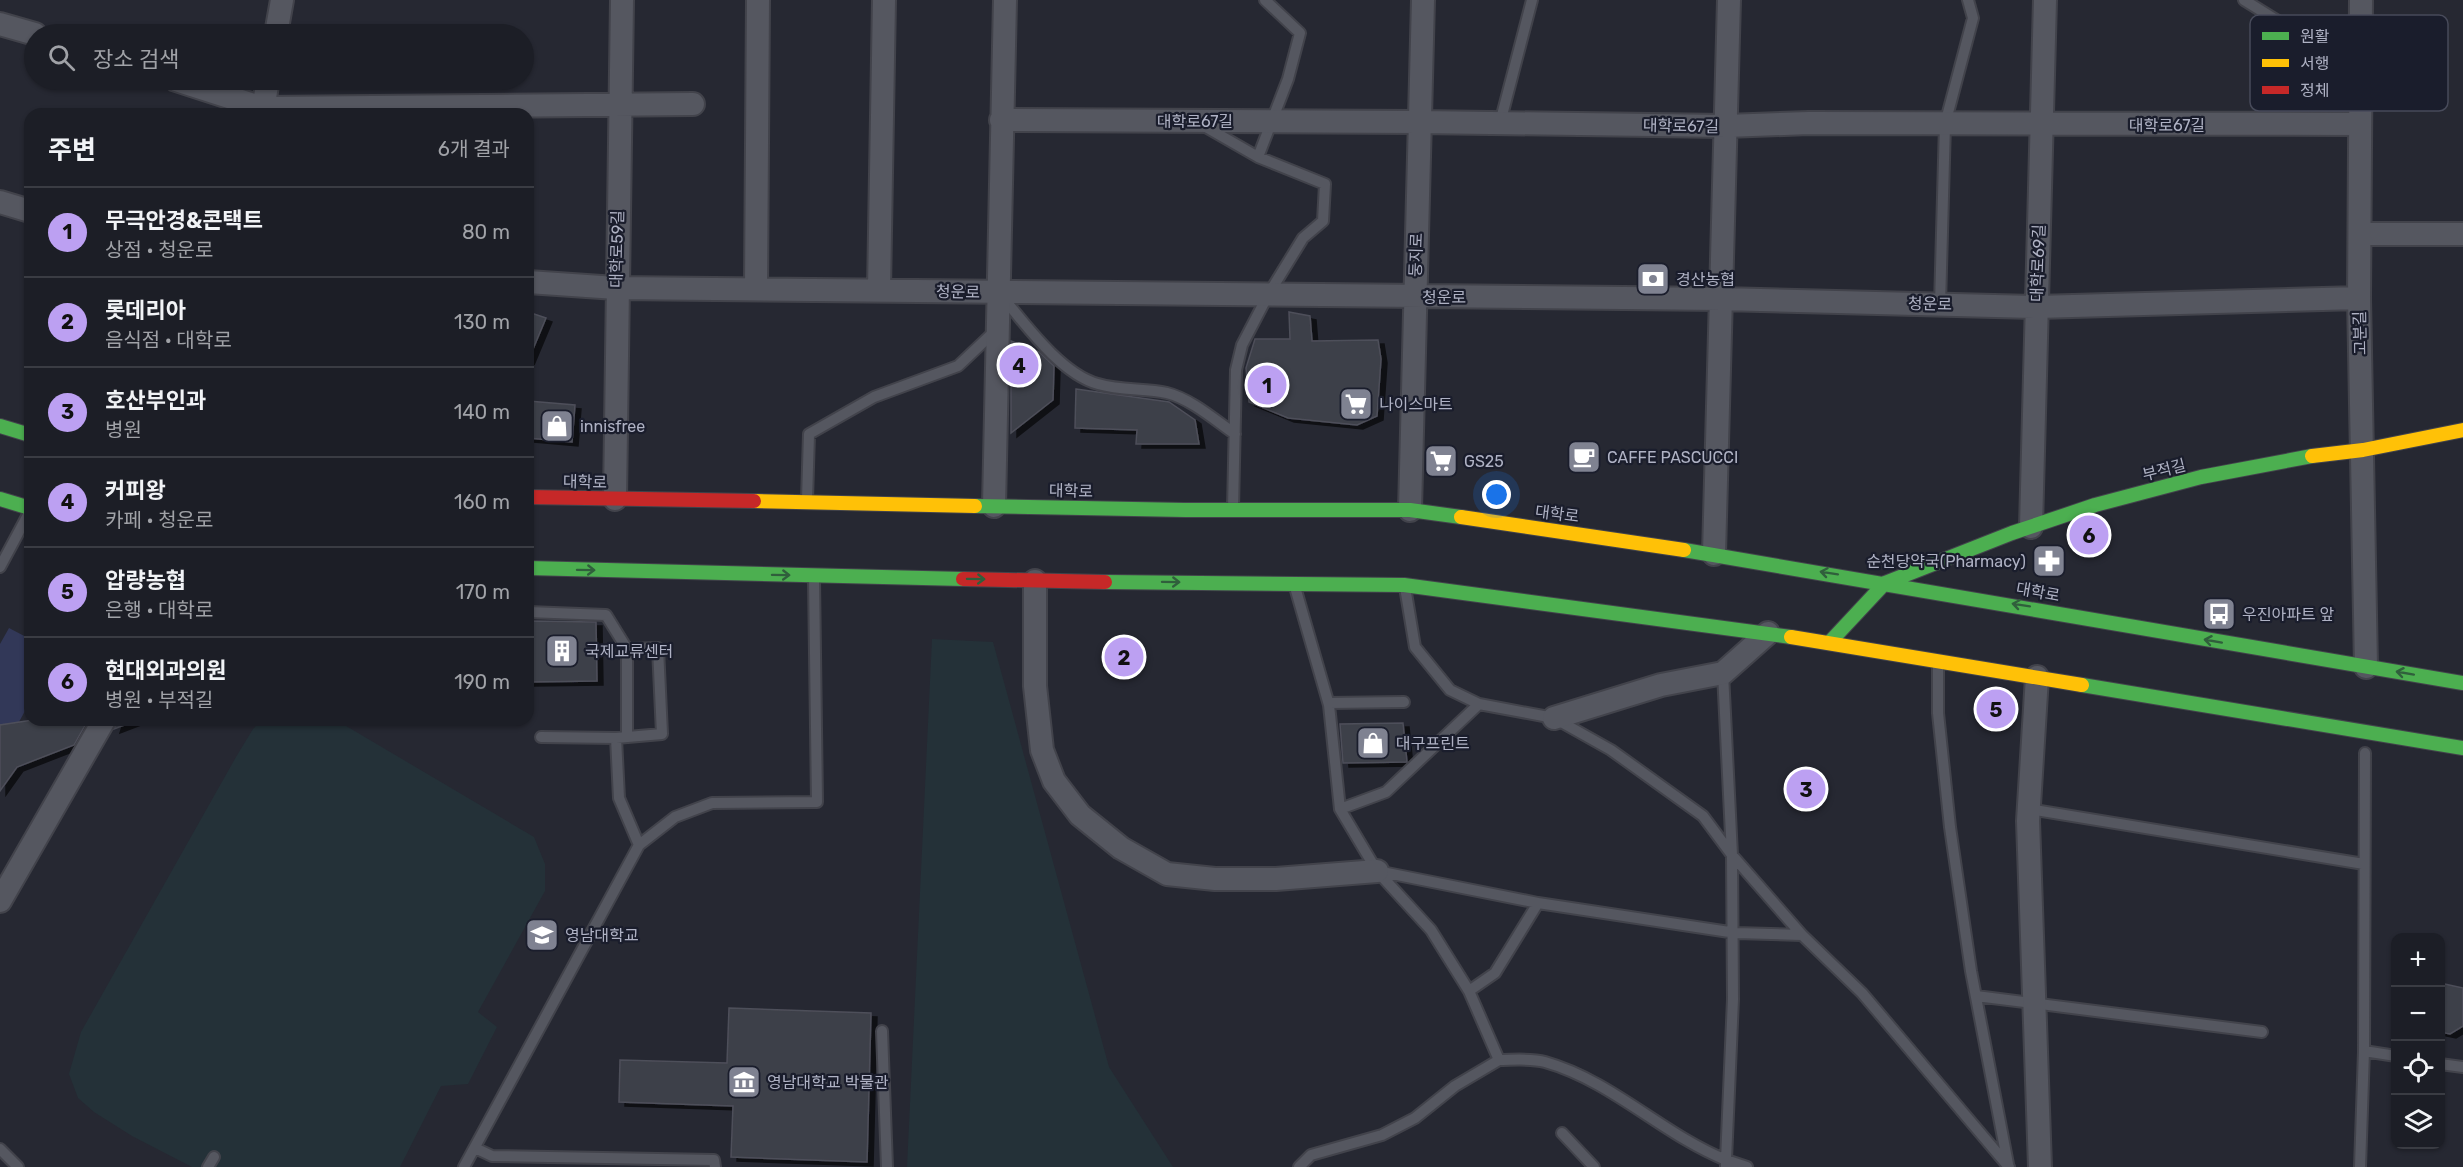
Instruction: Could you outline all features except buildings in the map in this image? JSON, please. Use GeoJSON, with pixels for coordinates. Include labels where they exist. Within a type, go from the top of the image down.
{"type":"FeatureCollection","features":[{"type":"Feature","properties":{"kind":"main road"},"geometry":{"type":"LineString","coordinates":[[0,426],[24,433]]}},
{"type":"Feature","properties":{"kind":"main road","name":"부적길"},"geometry":{"type":"LineString","coordinates":[[1885,583],[2095,505],[2201,477],[2297,458],[2363,450],[2463,429]]}},
{"type":"Feature","properties":{"kind":"main road","name":"대학로"},"geometry":{"type":"LineString","coordinates":[[534,497],[994,506],[1410,510],[1714,554],[2463,683]]}},
{"type":"Feature","properties":{"kind":"main road"},"geometry":{"type":"LineString","coordinates":[[0,500],[24,507]]}},
{"type":"Feature","properties":{"kind":"main road"},"geometry":{"type":"LineString","coordinates":[[534,568],[1035,581],[1404,585],[1768,633],[2463,748]]}},
{"type":"Feature","properties":{"kind":"main road"},"geometry":{"type":"LineString","coordinates":[[1829,643],[1885,583]]}},
{"type":"Feature","properties":{"kind":"street"},"geometry":{"type":"LineString","coordinates":[[278,24],[282,0]]}},
{"type":"Feature","properties":{"kind":"street","name":"대학로59길"},"geometry":{"type":"LineString","coordinates":[[615,499],[616,288],[622,0]]}},
{"type":"Feature","properties":{"kind":"street"},"geometry":{"type":"LineString","coordinates":[[756,289],[758,0]]}},
{"type":"Feature","properties":{"kind":"street"},"geometry":{"type":"LineString","coordinates":[[879,290],[884,0]]}},
{"type":"Feature","properties":{"kind":"street"},"geometry":{"type":"LineString","coordinates":[[994,506],[1005,0]]}},
{"type":"Feature","properties":{"kind":"street","name":"둥지로"},"geometry":{"type":"LineString","coordinates":[[1410,510],[1423,0]]}},
{"type":"Feature","properties":{"kind":"street"},"geometry":{"type":"LineString","coordinates":[[1714,554],[1729,0]]}},
{"type":"Feature","properties":{"kind":"street","name":"대학로69길"},"geometry":{"type":"LineString","coordinates":[[2031,527],[2045,0]]}},
{"type":"Feature","properties":{"kind":"street","name":"고분길"},"geometry":{"type":"LineString","coordinates":[[2361,0],[2361,15]]}},
{"type":"Feature","properties":{"kind":"street"},"geometry":{"type":"LineString","coordinates":[[0,24],[24,31]]}},
{"type":"Feature","properties":{"kind":"street"},"geometry":{"type":"LineString","coordinates":[[204,90],[255,108]]}},
{"type":"Feature","properties":{"kind":"street"},"geometry":{"type":"LineString","coordinates":[[263,108],[266,90]]}},
{"type":"Feature","properties":{"kind":"street"},"geometry":{"type":"LineString","coordinates":[[477,108],[693,104]]}},
{"type":"Feature","properties":{"kind":"street","name":"고분길"},"geometry":{"type":"LineString","coordinates":[[2360,111],[2359,298],[2366,667]]}},
{"type":"Feature","properties":{"kind":"street","name":"대학로67길"},"geometry":{"type":"LineString","coordinates":[[1001,120],[1726,126],[1809,123],[2360,124]]}},
{"type":"Feature","properties":{"kind":"street"},"geometry":{"type":"LineString","coordinates":[[0,202],[24,209]]}},
{"type":"Feature","properties":{"kind":"street"},"geometry":{"type":"LineString","coordinates":[[2360,234],[2463,234]]}},
{"type":"Feature","properties":{"kind":"street","name":"청운로"},"geometry":{"type":"LineString","coordinates":[[534,282],[616,288],[1722,299],[2037,307],[2359,298]]}},
{"type":"Feature","properties":{"kind":"street"},"geometry":{"type":"LineString","coordinates":[[1035,581],[1035,686],[1042,750],[1054,781],[1080,815],[1121,848],[1167,874],[1215,879],[1276,879],[1377,871]]}},
{"type":"Feature","properties":{"kind":"street"},"geometry":{"type":"LineString","coordinates":[[1554,718],[1661,685],[1723,672],[1768,633]]}},
{"type":"Feature","properties":{"kind":"street"},"geometry":{"type":"LineString","coordinates":[[2037,677],[2029,809],[2040,1167]]}},
{"type":"Feature","properties":{"kind":"street"},"geometry":{"type":"LineString","coordinates":[[0,901],[101,726]]}},
{"type":"Feature","properties":{"kind":"lane"},"geometry":{"type":"LineString","coordinates":[[1258,157],[1288,79],[1300,33],[1265,0]]}},
{"type":"Feature","properties":{"kind":"lane"},"geometry":{"type":"LineString","coordinates":[[1500,123],[1532,0]]}},
{"type":"Feature","properties":{"kind":"lane"},"geometry":{"type":"LineString","coordinates":[[1940,305],[1945,124],[1973,18],[1968,0]]}},
{"type":"Feature","properties":{"kind":"lane"},"geometry":{"type":"LineString","coordinates":[[2244,0],[2268,15]]}},
{"type":"Feature","properties":{"kind":"lane"},"geometry":{"type":"LineString","coordinates":[[1196,121],[1258,157],[1325,184],[1323,221],[1303,238],[1268,295],[1242,345],[1236,370],[1233,509]]}},
{"type":"Feature","properties":{"kind":"lane"},"geometry":{"type":"LineString","coordinates":[[999,292],[1036,337],[1073,372],[1098,384],[1170,394],[1204,412],[1234,434]]}},
{"type":"Feature","properties":{"kind":"lane"},"geometry":{"type":"LineString","coordinates":[[807,502],[809,434],[874,397],[958,366],[998,329]]}},
{"type":"Feature","properties":{"kind":"lane"},"geometry":{"type":"LineString","coordinates":[[0,567],[24,521]]}},
{"type":"Feature","properties":{"kind":"lane"},"geometry":{"type":"LineString","coordinates":[[464,1167],[639,845],[675,817],[712,803],[817,802],[814,575]]}},
{"type":"Feature","properties":{"kind":"lane"},"geometry":{"type":"LineString","coordinates":[[1295,584],[1329,703],[1340,809],[1377,871],[1431,930],[1469,991],[1499,1060]]}},
{"type":"Feature","properties":{"kind":"lane"},"geometry":{"type":"LineString","coordinates":[[1404,585],[1415,647],[1450,690],[1479,704],[1554,718],[1611,750],[1703,816],[1732,855],[1802,935],[1862,993],[2008,1166]]}},
{"type":"Feature","properties":{"kind":"lane"},"geometry":{"type":"LineString","coordinates":[[534,612],[606,615],[627,649],[619,798],[639,845]]}},
{"type":"Feature","properties":{"kind":"lane"},"geometry":{"type":"LineString","coordinates":[[541,737],[621,737],[662,734],[658,648],[627,649]]}},
{"type":"Feature","properties":{"kind":"lane"},"geometry":{"type":"LineString","coordinates":[[1938,660],[1938,713],[1950,827],[1976,996],[2008,1166]]}},
{"type":"Feature","properties":{"kind":"lane"},"geometry":{"type":"LineString","coordinates":[[1723,672],[1732,855],[1733,999],[1726,1164]]}},
{"type":"Feature","properties":{"kind":"lane"},"geometry":{"type":"LineString","coordinates":[[1329,703],[1404,702]]}},
{"type":"Feature","properties":{"kind":"lane"},"geometry":{"type":"LineString","coordinates":[[1340,809],[1386,792],[1479,704]]}},
{"type":"Feature","properties":{"kind":"lane"},"geometry":{"type":"LineString","coordinates":[[2360,1167],[2364,1051],[2365,753]]}},
{"type":"Feature","properties":{"kind":"lane"},"geometry":{"type":"LineString","coordinates":[[2029,809],[2364,864]]}},
{"type":"Feature","properties":{"kind":"lane"},"geometry":{"type":"LineString","coordinates":[[1377,871],[1538,903],[1732,932],[1802,935]]}},
{"type":"Feature","properties":{"kind":"lane"},"geometry":{"type":"LineString","coordinates":[[1469,991],[1495,973],[1538,903]]}},
{"type":"Feature","properties":{"kind":"lane"},"geometry":{"type":"LineString","coordinates":[[1976,996],[2262,1032]]}},
{"type":"Feature","properties":{"kind":"lane"},"geometry":{"type":"LineString","coordinates":[[882,1031],[887,1167]]}},
{"type":"Feature","properties":{"kind":"lane"},"geometry":{"type":"LineString","coordinates":[[2364,1051],[2391,1055]]}},
{"type":"Feature","properties":{"kind":"lane"},"geometry":{"type":"LineString","coordinates":[[1299,1167],[1311,1155],[1382,1135],[1415,1118],[1455,1086],[1499,1060],[1543,1062],[1588,1078],[1696,1148],[1726,1164],[1747,1167]]}},
{"type":"Feature","properties":{"kind":"lane"},"geometry":{"type":"LineString","coordinates":[[2445,1065],[2463,1067]]}},
{"type":"Feature","properties":{"kind":"lane"},"geometry":{"type":"LineString","coordinates":[[1562,1132],[1594,1167]]}},
{"type":"Feature","properties":{"kind":"lane"},"geometry":{"type":"LineString","coordinates":[[475,1148],[492,1156],[714,1160],[715,1167]]}},
{"type":"Feature","properties":{"kind":"lane"},"geometry":{"type":"LineString","coordinates":[[0,1149],[18,1167]]}},
{"type":"Feature","properties":{"kind":"shaded area"},"geometry":{"type":"Polygon","coordinates":[[[932,639],[993,642],[1109,1067],[1173,1167],[907,1167],[932,639]]]}},
{"type":"Feature","properties":{"kind":"shaded area"},"geometry":{"type":"Polygon","coordinates":[[[256,726],[346,726],[534,837],[545,864],[545,891],[478,1012],[497,1027],[468,1084],[441,1086],[400,1167],[192,1167],[132,1136],[94,1112],[78,1098],[69,1074],[81,1032],[256,726]]]}},
{"type":"Feature","properties":{"kind":"water"},"geometry":{"type":"Polygon","coordinates":[[[9,628],[24,636],[24,713],[0,756],[0,644],[9,628]]]}},
{"type":"Feature","properties":{"kind":"traffic: fast"},"geometry":{"type":"LineString","coordinates":[[0,426],[24,433]]}},
{"type":"Feature","properties":{"kind":"traffic: fast"},"geometry":{"type":"LineString","coordinates":[[1829,643],[1885,583],[2012,533],[2095,505],[2201,477],[2312,456]]}},
{"type":"Feature","properties":{"kind":"traffic: fast"},"geometry":{"type":"LineString","coordinates":[[0,499],[24,506]]}},
{"type":"Feature","properties":{"kind":"traffic: fast"},"geometry":{"type":"LineString","coordinates":[[975,506],[1185,510],[1410,510],[1461,517]]}},
{"type":"Feature","properties":{"kind":"traffic: fast"},"geometry":{"type":"LineString","coordinates":[[1684,550],[2463,683]]}},
{"type":"Feature","properties":{"kind":"traffic: fast"},"geometry":{"type":"LineString","coordinates":[[534,568],[963,579]]}},
{"type":"Feature","properties":{"kind":"traffic: fast"},"geometry":{"type":"LineString","coordinates":[[1105,582],[1404,585],[1791,637]]}},
{"type":"Feature","properties":{"kind":"traffic: fast"},"geometry":{"type":"LineString","coordinates":[[2082,685],[2463,748]]}},
{"type":"Feature","properties":{"kind":"traffic: slow"},"geometry":{"type":"LineString","coordinates":[[2312,456],[2363,450],[2463,430]]}},
{"type":"Feature","properties":{"kind":"traffic: slow"},"geometry":{"type":"LineString","coordinates":[[754,501],[975,506]]}},
{"type":"Feature","properties":{"kind":"traffic: slow"},"geometry":{"type":"LineString","coordinates":[[1461,517],[1684,550]]}},
{"type":"Feature","properties":{"kind":"traffic: slow"},"geometry":{"type":"LineString","coordinates":[[1791,637],[2082,685]]}},
{"type":"Feature","properties":{"kind":"traffic: jam"},"geometry":{"type":"LineString","coordinates":[[534,497],[754,501]]}},
{"type":"Feature","properties":{"kind":"traffic: jam"},"geometry":{"type":"LineString","coordinates":[[963,579],[1105,582]]}},
{"type":"Feature","properties":{"kind":"place","name":"경산농협"},"geometry":{"type":"Point","coordinates":[1653,279]}},
{"type":"Feature","properties":{"kind":"place","name":"커피왕"},"geometry":{"type":"Point","coordinates":[1019,365]}},
{"type":"Feature","properties":{"kind":"place","name":"무극안경&콘택트"},"geometry":{"type":"Point","coordinates":[1267,385]}},
{"type":"Feature","properties":{"kind":"place","name":"나이스마트"},"geometry":{"type":"Point","coordinates":[1356,404]}},
{"type":"Feature","properties":{"kind":"place","name":"innisfree"},"geometry":{"type":"Point","coordinates":[557,426]}},
{"type":"Feature","properties":{"kind":"place","name":"CAFFE PASCUCCI"},"geometry":{"type":"Point","coordinates":[1584,457]}},
{"type":"Feature","properties":{"kind":"place","name":"GS25"},"geometry":{"type":"Point","coordinates":[1441,461]}},
{"type":"Feature","properties":{"kind":"place","name":"현대외과의원"},"geometry":{"type":"Point","coordinates":[2089,535]}},
{"type":"Feature","properties":{"kind":"place","name":"순천당약국(Pharmacy)"},"geometry":{"type":"Point","coordinates":[2049,561]}},
{"type":"Feature","properties":{"kind":"place","name":"우진아파트 앞"},"geometry":{"type":"Point","coordinates":[2219,614]}},
{"type":"Feature","properties":{"kind":"place","name":"국제교류센터"},"geometry":{"type":"Point","coordinates":[562,651]}},
{"type":"Feature","properties":{"kind":"place","name":"롯데리아"},"geometry":{"type":"Point","coordinates":[1124,657]}},
{"type":"Feature","properties":{"kind":"place","name":"압량농협"},"geometry":{"type":"Point","coordinates":[1996,709]}},
{"type":"Feature","properties":{"kind":"place","name":"대구프린트"},"geometry":{"type":"Point","coordinates":[1373,743]}},
{"type":"Feature","properties":{"kind":"place","name":"호산부인과"},"geometry":{"type":"Point","coordinates":[1806,789]}},
{"type":"Feature","properties":{"kind":"place","name":"영남대학교"},"geometry":{"type":"Point","coordinates":[542,935]}},
{"type":"Feature","properties":{"kind":"place","name":"영남대학교 박물관"},"geometry":{"type":"Point","coordinates":[744,1082]}}]}
